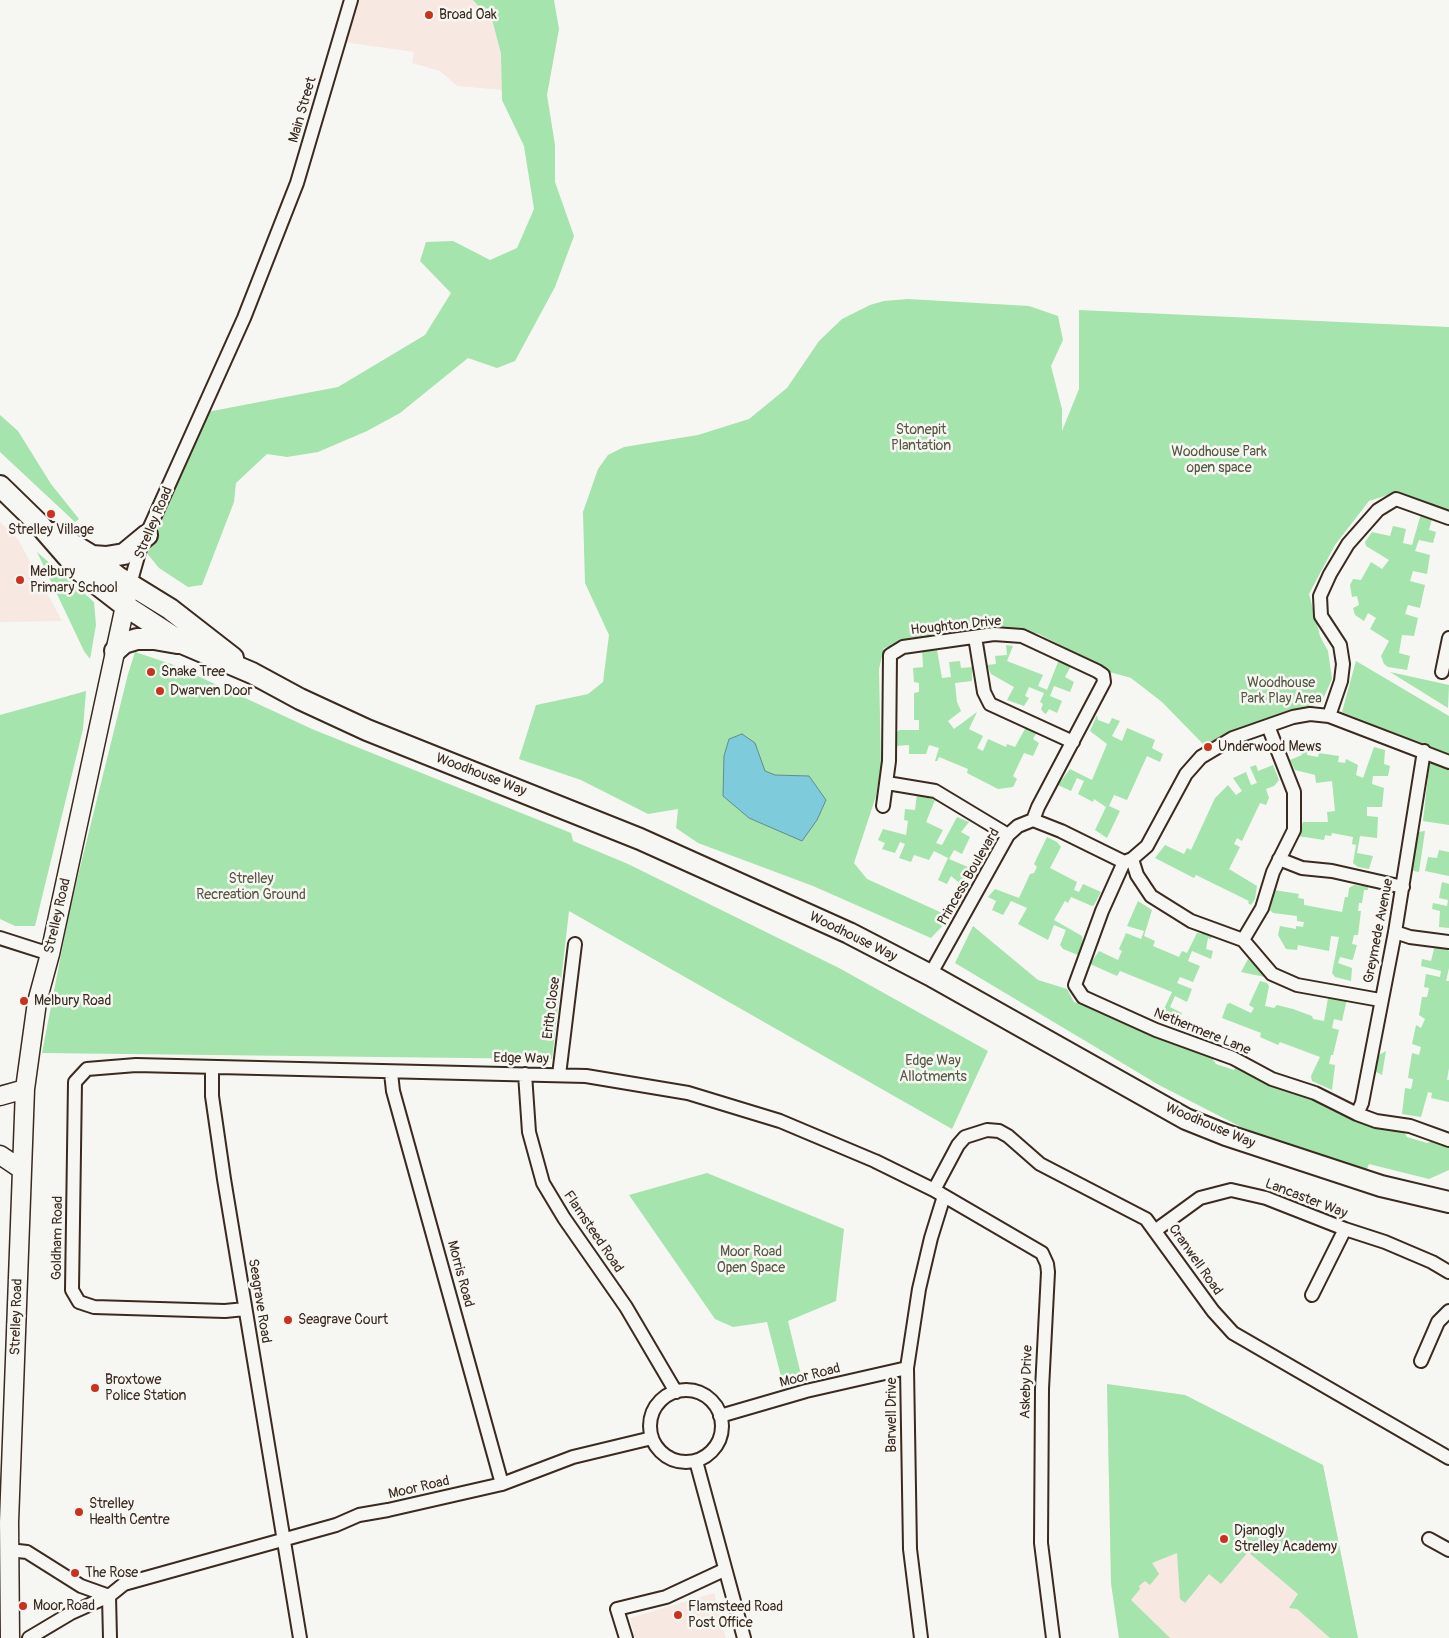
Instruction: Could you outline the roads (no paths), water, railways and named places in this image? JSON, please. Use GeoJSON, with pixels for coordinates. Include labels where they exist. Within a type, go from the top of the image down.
{"type":"FeatureCollection","features":[{"type":"Feature","properties":{"kind":"main road"},"geometry":{"type":"LineString","coordinates":[[0,486],[40,524]]}},
{"type":"Feature","properties":{"kind":"main road","name":"Woodhouse Way"},"geometry":{"type":"LineString","coordinates":[[40,524],[92,556],[130,584],[170,608],[252,673]]}},
{"type":"Feature","properties":{"kind":"main road","name":"Woodhouse Way"},"geometry":{"type":"LineString","coordinates":[[40,524],[80,571],[124,605],[184,644],[252,673],[300,699],[367,730],[640,839],[849,933],[930,975],[1186,1119],[1226,1135],[1381,1186],[1449,1202]]}},
{"type":"Feature","properties":{"kind":"main road"},"geometry":{"type":"LineString","coordinates":[[92,556],[106,557],[124,554],[146,535]]}},
{"type":"Feature","properties":{"kind":"main road","name":"Strelley Road"},"geometry":{"type":"LineString","coordinates":[[10,1638],[4,1600],[9,1550],[25,1089],[37,1002],[50,954],[130,584]]}},
{"type":"Feature","properties":{"kind":"main road"},"geometry":{"type":"LineString","coordinates":[[115,651],[124,643],[137,638],[184,644]]}},
{"type":"Feature","properties":{"kind":"main road"},"geometry":{"type":"LineString","coordinates":[[0,1096],[25,1089]]}},
{"type":"Feature","properties":{"kind":"main road"},"geometry":{"type":"LineString","coordinates":[[0,1155],[21,1170]]}},
{"type":"Feature","properties":{"kind":"street","name":"Main Street"},"geometry":{"type":"LineString","coordinates":[[280,228],[297,183],[351,0]]}},
{"type":"Feature","properties":{"kind":"street","name":"Strelley Road"},"geometry":{"type":"LineString","coordinates":[[130,584],[146,535],[244,318],[280,228]]}},
{"type":"Feature","properties":{"kind":"street"},"geometry":{"type":"LineString","coordinates":[[1329,716],[1341,681],[1343,664],[1340,645],[1321,616],[1320,596],[1330,574],[1348,544],[1378,510],[1396,500],[1449,518]]}},
{"type":"Feature","properties":{"kind":"street","name":"Houghton Drive"},"geometry":{"type":"LineString","coordinates":[[884,806],[889,761],[890,655],[903,647],[994,634],[1022,636],[1104,675],[1104,682],[1100,693],[1038,806],[1033,820]]}},
{"type":"Feature","properties":{"kind":"street"},"geometry":{"type":"LineString","coordinates":[[974,637],[984,692],[990,704],[1073,742]]}},
{"type":"Feature","properties":{"kind":"street"},"geometry":{"type":"LineString","coordinates":[[1442,672],[1449,638]]}},
{"type":"Feature","properties":{"kind":"street"},"geometry":{"type":"LineString","coordinates":[[1128,861],[1147,846],[1186,774],[1201,757],[1233,738],[1293,717],[1310,714],[1329,716],[1449,762]]}},
{"type":"Feature","properties":{"kind":"street"},"geometry":{"type":"LineString","coordinates":[[1243,940],[1262,908],[1279,859],[1294,830],[1294,792],[1268,726]]}},
{"type":"Feature","properties":{"kind":"street","name":"Greymede Avenue"},"geometry":{"type":"LineString","coordinates":[[1357,1114],[1362,1103],[1380,1000],[1395,932],[1424,751]]}},
{"type":"Feature","properties":{"kind":"street"},"geometry":{"type":"LineString","coordinates":[[887,782],[935,791],[1008,835]]}},
{"type":"Feature","properties":{"kind":"street"},"geometry":{"type":"LineString","coordinates":[[1033,820],[1128,861],[1151,896],[1190,921],[1243,940],[1272,974],[1297,985],[1380,1000]]}},
{"type":"Feature","properties":{"kind":"street","name":"Princess Boulevard"},"geometry":{"type":"LineString","coordinates":[[930,975],[1008,835],[1018,826],[1033,820]]}},
{"type":"Feature","properties":{"kind":"street"},"geometry":{"type":"LineString","coordinates":[[1279,859],[1302,868],[1332,871],[1403,887]]}},
{"type":"Feature","properties":{"kind":"street","name":"Nethermere Lane"},"geometry":{"type":"LineString","coordinates":[[1128,861],[1102,911],[1075,985],[1083,997],[1156,1030],[1233,1058],[1272,1079],[1315,1093],[1357,1114],[1376,1121],[1410,1126],[1449,1140]]}},
{"type":"Feature","properties":{"kind":"street"},"geometry":{"type":"LineString","coordinates":[[1395,932],[1410,937],[1449,942]]}},
{"type":"Feature","properties":{"kind":"street"},"geometry":{"type":"LineString","coordinates":[[0,938],[50,954]]}},
{"type":"Feature","properties":{"kind":"street","name":"Erith Close"},"geometry":{"type":"LineString","coordinates":[[560,1075],[575,944]]}},
{"type":"Feature","properties":{"kind":"street","name":"Edge Way"},"geometry":{"type":"LineString","coordinates":[[88,1069],[136,1065],[320,1069],[391,1073],[586,1076],[688,1093],[788,1125],[875,1161],[939,1193]]}},
{"type":"Feature","properties":{"kind":"street","name":"Seagrave Road"},"geometry":{"type":"LineString","coordinates":[[212,1067],[212,1096],[267,1448],[285,1539],[300,1638]]}},
{"type":"Feature","properties":{"kind":"street","name":"Goldham Road"},"geometry":{"type":"LineString","coordinates":[[88,1069],[75,1082],[72,1290],[79,1302],[94,1307],[225,1311],[245,1309]]}},
{"type":"Feature","properties":{"kind":"street","name":"Morris Road"},"geometry":{"type":"LineString","coordinates":[[391,1073],[393,1091],[502,1484]]}},
{"type":"Feature","properties":{"kind":"street","name":"Flamsteed Road"},"geometry":{"type":"LineString","coordinates":[[525,1074],[529,1132],[544,1183],[564,1218],[626,1307],[676,1392]]}},
{"type":"Feature","properties":{"kind":"street","name":"Cranwell Road"},"geometry":{"type":"LineString","coordinates":[[939,1193],[958,1145],[965,1137],[986,1130],[999,1131],[1008,1136],[1040,1164],[1136,1212],[1156,1230],[1213,1311],[1232,1333],[1449,1458]]}},
{"type":"Feature","properties":{"kind":"street","name":"Lancaster Way"},"geometry":{"type":"LineString","coordinates":[[1156,1230],[1200,1198],[1231,1190],[1266,1198],[1344,1229],[1385,1242],[1432,1262],[1449,1272]]}},
{"type":"Feature","properties":{"kind":"street","name":"Barwell Drive"},"geometry":{"type":"LineString","coordinates":[[921,1638],[910,1549],[907,1368],[919,1289],[939,1193]]}},
{"type":"Feature","properties":{"kind":"street","name":"Askeby Drive"},"geometry":{"type":"LineString","coordinates":[[939,1193],[1033,1246],[1042,1253],[1047,1264],[1039,1484],[1043,1570],[1053,1638]]}},
{"type":"Feature","properties":{"kind":"street"},"geometry":{"type":"LineString","coordinates":[[1312,1295],[1344,1229]]}},
{"type":"Feature","properties":{"kind":"street"},"geometry":{"type":"LineString","coordinates":[[1421,1361],[1438,1322],[1449,1311]]}},
{"type":"Feature","properties":{"kind":"street","name":"Moor Road"},"geometry":{"type":"LineString","coordinates":[[720,1416],[806,1391],[907,1368]]}},
{"type":"Feature","properties":{"kind":"street"},"geometry":{"type":"LineString","coordinates":[[691,1390],[703,1394],[717,1408],[720,1416],[722,1428],[719,1440],[707,1455],[696,1461],[681,1462],[669,1458],[663,1454],[652,1438],[650,1426],[655,1407],[660,1401],[676,1392],[691,1390]]}},
{"type":"Feature","properties":{"kind":"street","name":"Moor Road"},"geometry":{"type":"LineString","coordinates":[[29,1638],[71,1613],[109,1596],[124,1584],[336,1525],[359,1514],[388,1510],[502,1484],[573,1457],[652,1438]]}},
{"type":"Feature","properties":{"kind":"street"},"geometry":{"type":"LineString","coordinates":[[696,1461],[724,1570],[744,1638]]}},
{"type":"Feature","properties":{"kind":"street"},"geometry":{"type":"LineString","coordinates":[[1429,1539],[1449,1550]]}},
{"type":"Feature","properties":{"kind":"street"},"geometry":{"type":"LineString","coordinates":[[9,1550],[28,1552],[81,1586],[109,1596],[110,1638]]}},
{"type":"Feature","properties":{"kind":"street"},"geometry":{"type":"LineString","coordinates":[[626,1638],[617,1609],[666,1597],[724,1570]]}},
{"type":"Feature","properties":{"kind":"water"},"geometry":{"type":"Polygon","coordinates":[[[742,734],[755,743],[765,771],[775,775],[809,776],[826,800],[817,820],[802,841],[749,818],[723,796],[724,756],[729,739],[742,734]]]}},
{"type":"Feature","properties":{"kind":"place","name":"Broad Oak"},"geometry":{"type":"Point","coordinates":[429,15]}},
{"type":"Feature","properties":{"kind":"place","name":"Strelley Village"},"geometry":{"type":"Point","coordinates":[51,514]}},
{"type":"Feature","properties":{"kind":"place","name":"Melbury Primary School"},"geometry":{"type":"Point","coordinates":[20,580]}},
{"type":"Feature","properties":{"kind":"place","name":"Snake Tree"},"geometry":{"type":"Point","coordinates":[151,672]}},
{"type":"Feature","properties":{"kind":"place","name":"Dwarven Door"},"geometry":{"type":"Point","coordinates":[160,691]}},
{"type":"Feature","properties":{"kind":"place","name":"Underwood Mews"},"geometry":{"type":"Point","coordinates":[1208,747]}},
{"type":"Feature","properties":{"kind":"place","name":"Melbury Road"},"geometry":{"type":"Point","coordinates":[24,1001]}},
{"type":"Feature","properties":{"kind":"place","name":"Seagrave Court"},"geometry":{"type":"Point","coordinates":[288,1320]}},
{"type":"Feature","properties":{"kind":"place","name":"Broxtowe Police Station"},"geometry":{"type":"Point","coordinates":[95,1388]}},
{"type":"Feature","properties":{"kind":"place","name":"Strelley Health Centre"},"geometry":{"type":"Point","coordinates":[79,1512]}},
{"type":"Feature","properties":{"kind":"place","name":"Djanogly Strelley Academy"},"geometry":{"type":"Point","coordinates":[1224,1539]}},
{"type":"Feature","properties":{"kind":"place","name":"The Rose"},"geometry":{"type":"Point","coordinates":[75,1573]}},
{"type":"Feature","properties":{"kind":"place","name":"Moor Road"},"geometry":{"type":"Point","coordinates":[23,1606]}},
{"type":"Feature","properties":{"kind":"place","name":"Flamsteed Road Post Office"},"geometry":{"type":"Point","coordinates":[678,1615]}},
{"type":"Feature","properties":{"kind":"park label","name":"Stonepit Plantation"},"geometry":{"type":"Point","coordinates":[921,438]}},
{"type":"Feature","properties":{"kind":"park label","name":"Woodhouse Park open space"},"geometry":{"type":"Point","coordinates":[1219,460]}},
{"type":"Feature","properties":{"kind":"park label","name":"Woodhouse Park Play Area"},"geometry":{"type":"Point","coordinates":[1281,692]}},
{"type":"Feature","properties":{"kind":"park label","name":"Strelley Recreation Ground"},"geometry":{"type":"Point","coordinates":[251,888]}},
{"type":"Feature","properties":{"kind":"park label","name":"Edge Way Allotments"},"geometry":{"type":"Point","coordinates":[933,1070]}},
{"type":"Feature","properties":{"kind":"park label","name":"Moor Road Open Space"},"geometry":{"type":"Point","coordinates":[751,1260]}}]}
